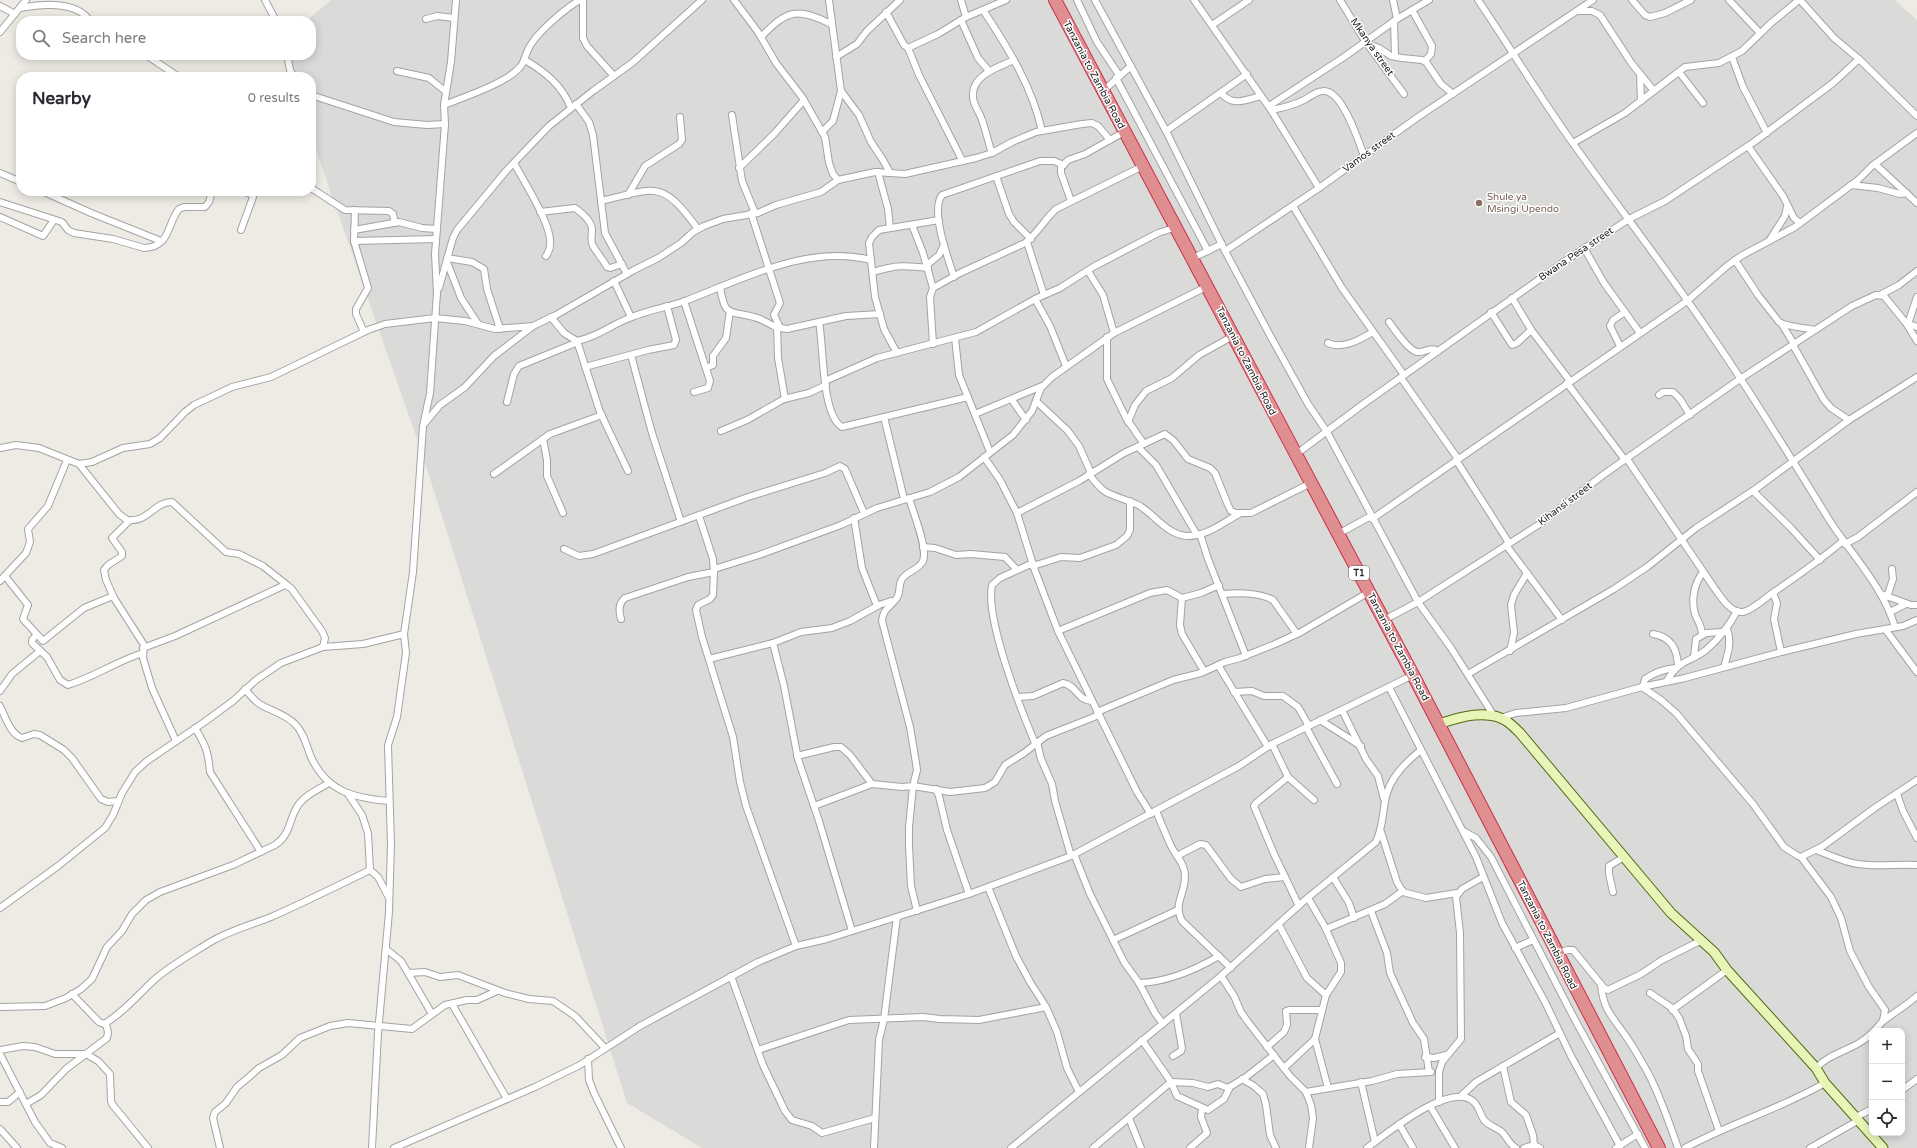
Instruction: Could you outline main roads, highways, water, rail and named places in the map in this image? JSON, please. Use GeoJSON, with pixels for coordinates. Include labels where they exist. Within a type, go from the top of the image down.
{"type":"FeatureCollection","features":[{"type":"Feature","properties":{"kind":"highway","name":"Tanzania to Zambia Road"},"geometry":{"type":"LineString","coordinates":[[1055,0],[1124,132],[1177,227],[1295,455],[1439,724],[1659,1148]]}},
{"type":"Feature","properties":{"kind":"place","name":"Shule ya Msingi Upendo"},"geometry":{"type":"Point","coordinates":[1479,203]}}]}
